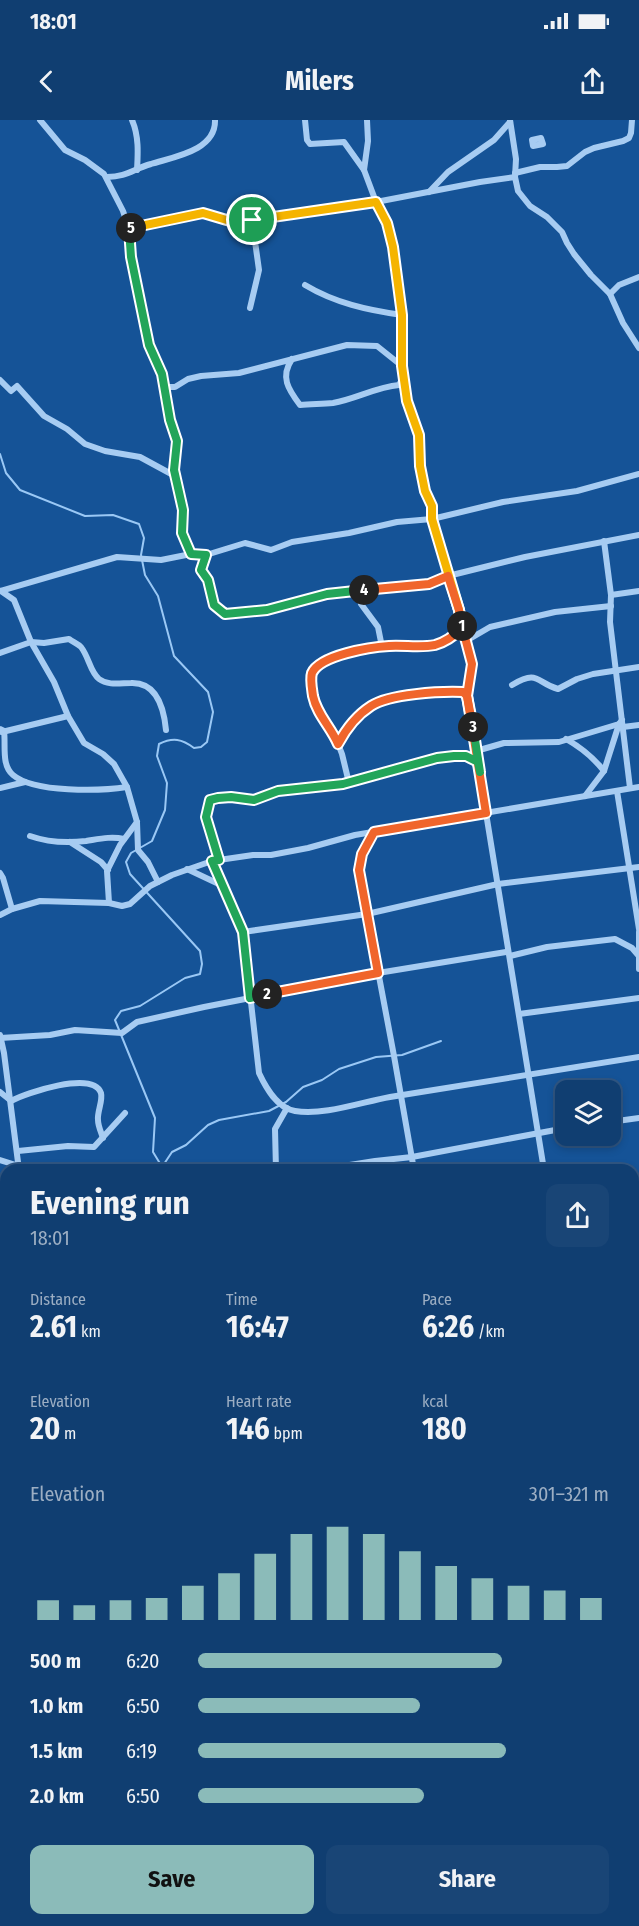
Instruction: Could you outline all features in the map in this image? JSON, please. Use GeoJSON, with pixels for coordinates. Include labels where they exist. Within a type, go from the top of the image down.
{"type":"FeatureCollection","features":[{"type":"Feature","properties":{"kind":"street"},"geometry":{"type":"LineString","coordinates":[[40,120],[64,150],[85,160],[107,177],[129,229],[131,257],[149,345],[162,374],[170,420],[177,441],[174,470],[183,510],[182,533],[191,554]]}},
{"type":"Feature","properties":{"kind":"street"},"geometry":{"type":"LineString","coordinates":[[132,120],[138,149],[137,170]]}},
{"type":"Feature","properties":{"kind":"street"},"geometry":{"type":"LineString","coordinates":[[107,177],[120,177],[192,151],[207,140],[216,127],[215,120]]}},
{"type":"Feature","properties":{"kind":"street"},"geometry":{"type":"LineString","coordinates":[[304,120],[307,140],[310,144],[344,142],[364,170],[387,223],[393,247],[402,315],[402,366],[407,401],[419,435],[420,466],[425,491],[432,506],[432,519],[459,610],[472,664],[467,696],[543,1164]]}},
{"type":"Feature","properties":{"kind":"street"},"geometry":{"type":"LineString","coordinates":[[364,170],[368,120]]}},
{"type":"Feature","properties":{"kind":"street"},"geometry":{"type":"LineString","coordinates":[[129,229],[203,213],[230,221],[252,220],[376,202],[515,175],[532,168],[567,166],[585,152],[629,138],[632,120]]}},
{"type":"Feature","properties":{"kind":"street"},"geometry":{"type":"LineString","coordinates":[[510,121],[516,159],[516,184],[523,200],[557,226],[580,261],[610,294],[623,323],[639,348]]}},
{"type":"Feature","properties":{"kind":"street"},"geometry":{"type":"LineString","coordinates":[[428,192],[448,172],[494,140],[510,121]]}},
{"type":"Feature","properties":{"kind":"street"},"geometry":{"type":"LineString","coordinates":[[113,189],[120,177]]}},
{"type":"Feature","properties":{"kind":"street"},"geometry":{"type":"LineString","coordinates":[[250,309],[259,270],[252,220]]}},
{"type":"Feature","properties":{"kind":"street"},"geometry":{"type":"LineString","coordinates":[[610,294],[619,285],[639,276]]}},
{"type":"Feature","properties":{"kind":"street"},"geometry":{"type":"LineString","coordinates":[[305,285],[345,304],[402,315]]}},
{"type":"Feature","properties":{"kind":"street"},"geometry":{"type":"LineString","coordinates":[[164,387],[175,387],[188,379],[239,373],[347,345],[377,346],[402,366]]}},
{"type":"Feature","properties":{"kind":"street"},"geometry":{"type":"LineString","coordinates":[[292,359],[286,368],[286,382],[291,394],[300,405],[334,403],[388,386],[399,385],[405,376]]}},
{"type":"Feature","properties":{"kind":"street"},"geometry":{"type":"LineString","coordinates":[[0,380],[11,391],[17,386],[44,416],[67,429],[85,444],[105,451],[140,457],[176,476]]}},
{"type":"Feature","properties":{"kind":"street"},"geometry":{"type":"LineString","coordinates":[[1,591],[117,557],[161,560],[191,554],[206,555],[245,543],[271,550],[292,542],[349,533],[397,522],[432,519],[503,502],[577,491],[639,474]]}},
{"type":"Feature","properties":{"kind":"street"},"geometry":{"type":"LineString","coordinates":[[206,555],[201,570],[208,580],[214,605],[225,614],[267,610],[327,594],[429,584],[448,576],[525,557],[639,535]]}},
{"type":"Feature","properties":{"kind":"street"},"geometry":{"type":"LineString","coordinates":[[604,541],[612,595],[610,622],[630,788]]}},
{"type":"Feature","properties":{"kind":"street"},"geometry":{"type":"LineString","coordinates":[[1,591],[14,600],[31,642],[84,743],[103,754],[114,764],[127,787],[137,822],[138,850],[148,862],[158,882]]}},
{"type":"Feature","properties":{"kind":"street"},"geometry":{"type":"LineString","coordinates":[[612,595],[639,591]]}},
{"type":"Feature","properties":{"kind":"street"},"geometry":{"type":"LineString","coordinates":[[361,604],[378,627],[382,647]]}},
{"type":"Feature","properties":{"kind":"street"},"geometry":{"type":"LineString","coordinates":[[466,641],[490,627],[555,612],[611,606]]}},
{"type":"Feature","properties":{"kind":"street"},"geometry":{"type":"LineString","coordinates":[[350,783],[333,731],[322,720],[315,705],[311,679],[317,666],[327,659],[359,651],[382,647],[434,645],[456,634],[462,628]]}},
{"type":"Feature","properties":{"kind":"street"},"geometry":{"type":"LineString","coordinates":[[0,653],[31,642],[44,643],[69,639],[80,646],[95,675],[102,681],[118,684],[133,682],[146,685],[156,694],[164,712],[166,730]]}},
{"type":"Feature","properties":{"kind":"street"},"geometry":{"type":"LineString","coordinates":[[512,685],[529,677],[539,678],[548,686],[558,689],[577,679],[639,667]]}},
{"type":"Feature","properties":{"kind":"street"},"geometry":{"type":"LineString","coordinates":[[338,744],[356,719],[373,704],[443,691],[463,692],[467,696]]}},
{"type":"Feature","properties":{"kind":"street"},"geometry":{"type":"LineString","coordinates":[[68,716],[1,731],[4,755],[12,775],[25,782],[50,787],[104,791],[127,787]]}},
{"type":"Feature","properties":{"kind":"street"},"geometry":{"type":"LineString","coordinates":[[585,796],[604,771],[622,724]]}},
{"type":"Feature","properties":{"kind":"street"},"geometry":{"type":"LineString","coordinates":[[476,751],[504,743],[544,743],[566,739],[622,724],[639,725]]}},
{"type":"Feature","properties":{"kind":"street"},"geometry":{"type":"LineString","coordinates":[[566,739],[581,747],[604,771]]}},
{"type":"Feature","properties":{"kind":"street"},"geometry":{"type":"LineString","coordinates":[[219,860],[206,817],[210,800],[231,797],[254,800],[278,791],[322,788],[350,783],[437,758],[454,756],[466,756],[478,762],[480,772]]}},
{"type":"Feature","properties":{"kind":"street"},"geometry":{"type":"LineString","coordinates":[[0,788],[25,782]]}},
{"type":"Feature","properties":{"kind":"street"},"geometry":{"type":"LineString","coordinates":[[0,915],[40,901],[109,903],[122,906],[130,904],[144,890],[158,882],[212,861],[253,855],[271,855],[374,832],[639,787]]}},
{"type":"Feature","properties":{"kind":"street"},"geometry":{"type":"LineString","coordinates":[[617,791],[639,931],[639,969]]}},
{"type":"Feature","properties":{"kind":"street"},"geometry":{"type":"LineString","coordinates":[[109,903],[108,870],[124,839],[137,822]]}},
{"type":"Feature","properties":{"kind":"street"},"geometry":{"type":"LineString","coordinates":[[374,832],[362,854],[359,870],[413,1164]]}},
{"type":"Feature","properties":{"kind":"street"},"geometry":{"type":"LineString","coordinates":[[30,836],[69,841],[114,837],[124,839]]}},
{"type":"Feature","properties":{"kind":"street"},"geometry":{"type":"LineString","coordinates":[[69,841],[96,858],[108,870]]}},
{"type":"Feature","properties":{"kind":"street"},"geometry":{"type":"LineString","coordinates":[[212,861],[243,932],[259,1073],[265,1087],[281,1105],[287,1108],[294,1111],[329,1110],[639,1057]]}},
{"type":"Feature","properties":{"kind":"street"},"geometry":{"type":"LineString","coordinates":[[243,932],[367,914],[498,884],[639,867]]}},
{"type":"Feature","properties":{"kind":"street"},"geometry":{"type":"LineString","coordinates":[[187,869],[221,886]]}},
{"type":"Feature","properties":{"kind":"street"},"geometry":{"type":"LineString","coordinates":[[0,873],[12,909]]}},
{"type":"Feature","properties":{"kind":"street"},"geometry":{"type":"LineString","coordinates":[[19,1164],[0,1037],[50,1035],[75,1030],[122,1033],[137,1022],[250,998],[378,973],[547,947],[615,939],[632,948],[639,955]]}},
{"type":"Feature","properties":{"kind":"street"},"geometry":{"type":"LineString","coordinates":[[519,1014],[639,998]]}},
{"type":"Feature","properties":{"kind":"street"},"geometry":{"type":"LineString","coordinates":[[11,1101],[64,1084],[91,1083],[98,1087],[102,1096],[98,1120],[103,1138]]}},
{"type":"Feature","properties":{"kind":"street"},"geometry":{"type":"LineString","coordinates":[[0,1092],[11,1101]]}},
{"type":"Feature","properties":{"kind":"street"},"geometry":{"type":"LineString","coordinates":[[276,1164],[275,1129],[287,1108]]}},
{"type":"Feature","properties":{"kind":"street"},"geometry":{"type":"LineString","coordinates":[[18,1151],[68,1146],[90,1148],[97,1145],[125,1113]]}},
{"type":"Feature","properties":{"kind":"street"},"geometry":{"type":"LineString","coordinates":[[621,1120],[639,1118]]}},
{"type":"Feature","properties":{"kind":"street"},"geometry":{"type":"LineString","coordinates":[[356,1164],[412,1157],[555,1130]]}},
{"type":"Feature","properties":{"kind":"waterway"},"geometry":{"type":"LineString","coordinates":[[0,454],[6,473],[20,490],[85,516],[113,515],[139,524],[144,538],[141,555],[145,575],[158,596],[174,656],[208,692],[213,712],[207,742],[201,747],[194,748],[177,740],[159,744],[157,756],[167,783],[165,810],[152,841],[131,853],[126,862],[130,874],[200,951],[202,964],[200,974],[185,978],[140,1006],[121,1011],[115,1020],[155,1118],[153,1152],[160,1164]]}},
{"type":"Feature","properties":{"kind":"waterway"},"geometry":{"type":"LineString","coordinates":[[164,1164],[172,1152],[186,1145],[208,1125],[219,1120],[269,1111],[286,1102],[303,1087],[322,1080],[339,1069],[376,1057],[402,1055],[441,1041]]}},
{"type":"Feature","properties":{"kind":"route"},"geometry":{"type":"LineString","coordinates":[[252,220],[236,222],[203,213],[129,229],[131,257],[142,301],[149,345],[162,374],[170,420],[177,441],[174,470],[183,510],[182,533],[191,554],[206,555],[201,570],[208,580],[214,605],[225,614],[267,610],[327,594],[429,584],[448,576],[462,628],[456,634],[434,645],[386,646],[327,659],[313,672],[311,679],[313,695],[322,720],[333,731],[338,744],[356,719],[373,704],[424,693],[463,692],[467,696],[476,751],[480,772],[478,762],[466,756],[454,756],[437,758],[393,772],[322,788],[278,791],[254,800],[231,797],[210,800],[206,817],[219,860],[212,861],[243,932],[250,998],[378,973],[359,870],[362,854],[374,832],[486,813],[480,772],[467,696],[472,664],[459,610],[432,519],[432,506],[425,491],[420,466],[419,435],[407,401],[402,366],[402,315],[393,247],[387,223],[376,202],[252,220]]}}]}
